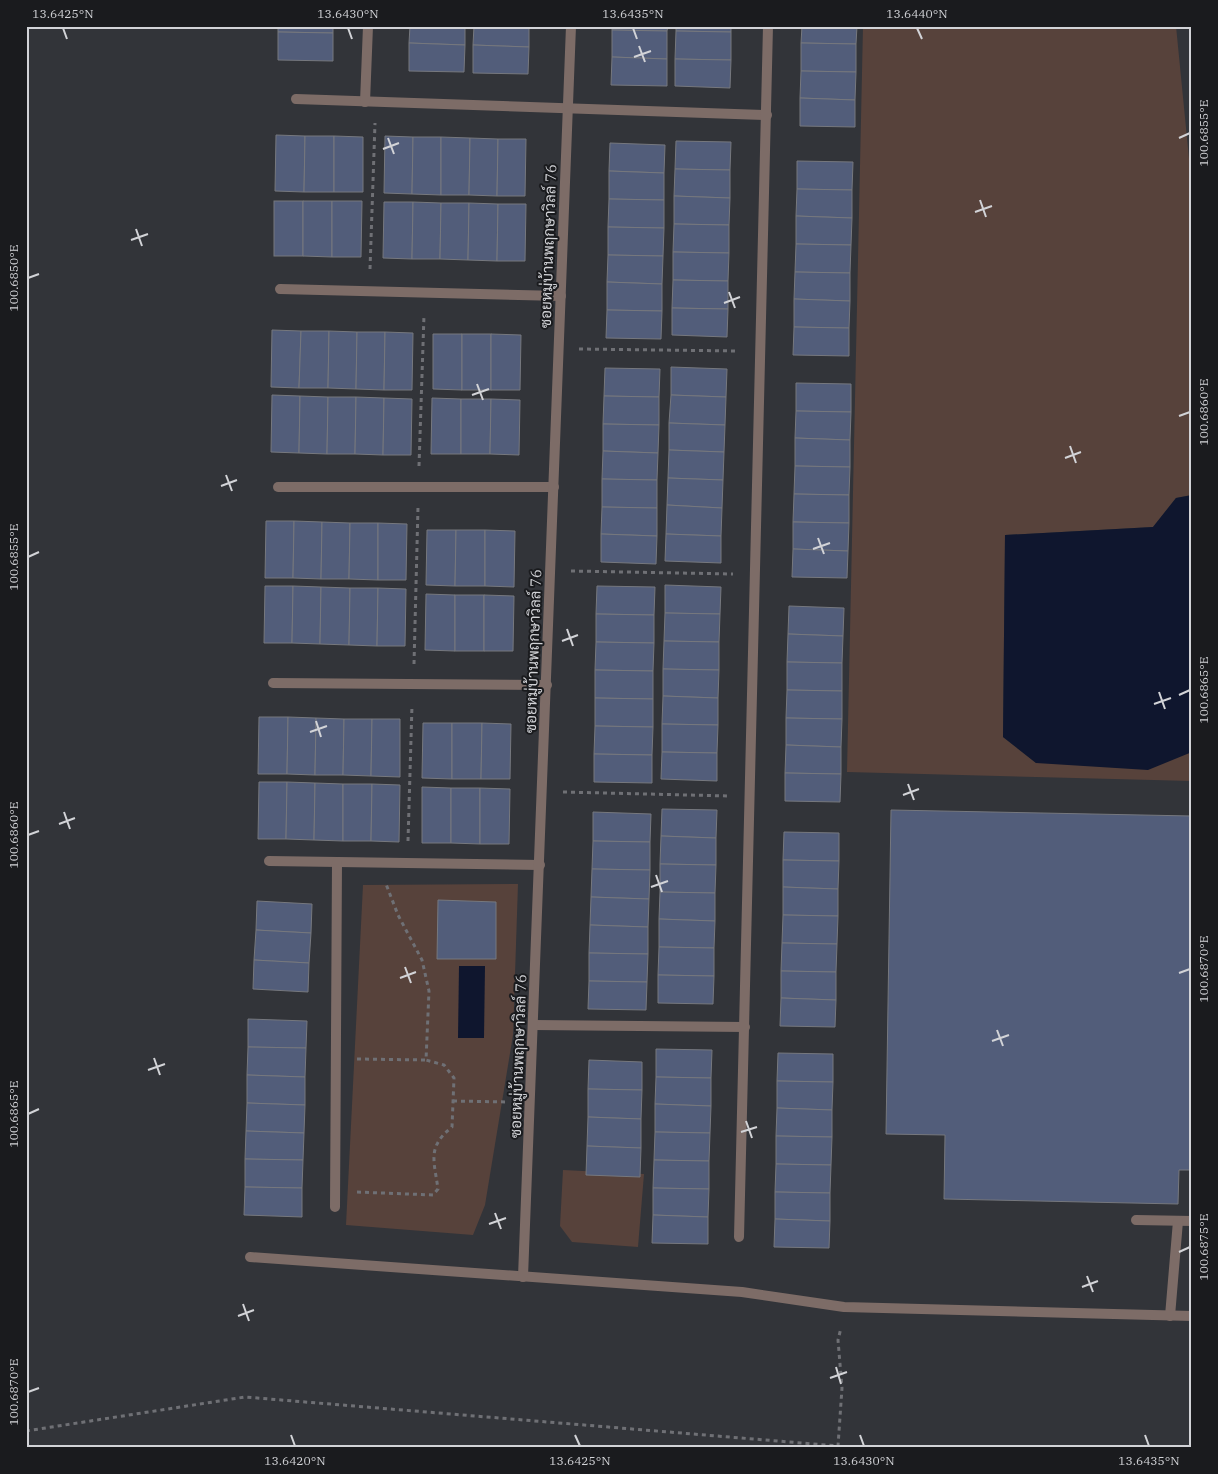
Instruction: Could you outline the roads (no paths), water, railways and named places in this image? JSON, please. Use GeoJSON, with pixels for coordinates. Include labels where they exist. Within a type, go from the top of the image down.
{"type":"FeatureCollection","features":[{"type":"Feature","properties":{"kind":"street"},"geometry":{"type":"LineString","coordinates":[[365,102],[368,26]]}},
{"type":"Feature","properties":{"kind":"street","name":"ซอยหมู่บ้านพฤกษาวิลล์ 76"},"geometry":{"type":"LineString","coordinates":[[523,1277],[571,26]]}},
{"type":"Feature","properties":{"kind":"street"},"geometry":{"type":"LineString","coordinates":[[739,1237],[768,26]]}},
{"type":"Feature","properties":{"kind":"street"},"geometry":{"type":"LineString","coordinates":[[296,99],[767,116]]}},
{"type":"Feature","properties":{"kind":"street"},"geometry":{"type":"LineString","coordinates":[[280,289],[561,296]]}},
{"type":"Feature","properties":{"kind":"street"},"geometry":{"type":"LineString","coordinates":[[278,486],[554,487]]}},
{"type":"Feature","properties":{"kind":"street"},"geometry":{"type":"LineString","coordinates":[[273,683],[547,685]]}},
{"type":"Feature","properties":{"kind":"street"},"geometry":{"type":"LineString","coordinates":[[269,861],[540,865]]}},
{"type":"Feature","properties":{"kind":"street"},"geometry":{"type":"LineString","coordinates":[[335,1207],[337,862]]}},
{"type":"Feature","properties":{"kind":"street"},"geometry":{"type":"LineString","coordinates":[[534,1025],[745,1027]]}},
{"type":"Feature","properties":{"kind":"street"},"geometry":{"type":"LineString","coordinates":[[1136,1220],[1192,1221]]}},
{"type":"Feature","properties":{"kind":"street"},"geometry":{"type":"LineString","coordinates":[[1170,1316],[1178,1221]]}},
{"type":"Feature","properties":{"kind":"street"},"geometry":{"type":"LineString","coordinates":[[250,1257],[742,1292],[844,1307],[1192,1316]]}},
{"type":"Feature","properties":{"kind":"water"},"geometry":{"type":"Polygon","coordinates":[[[1192,495],[1192,752],[1148,770],[1036,763],[1003,737],[1005,535],[1153,527],[1176,498],[1192,495]]]}},
{"type":"Feature","properties":{"kind":"water"},"geometry":{"type":"Polygon","coordinates":[[[459,966],[485,966],[484,1038],[458,1038],[459,966]]]}}]}
